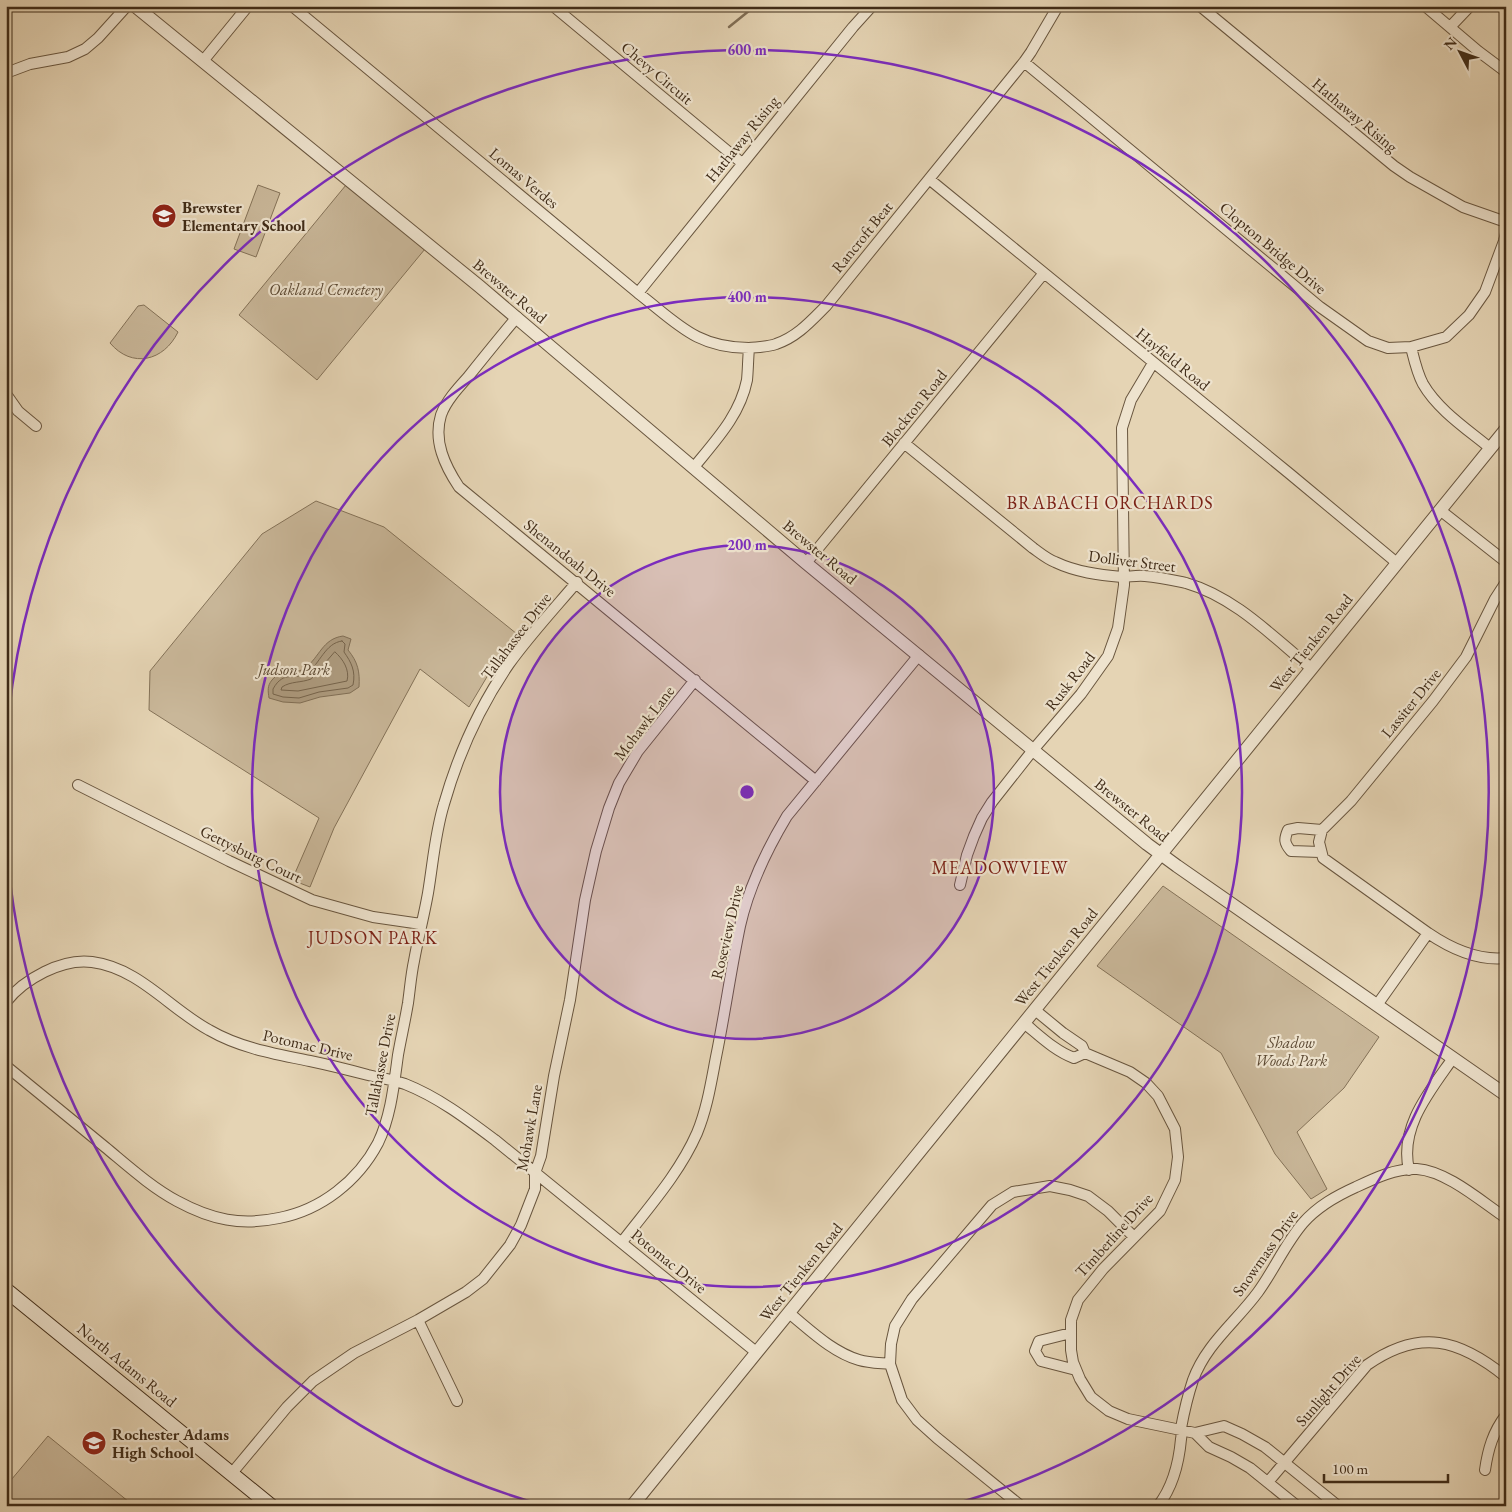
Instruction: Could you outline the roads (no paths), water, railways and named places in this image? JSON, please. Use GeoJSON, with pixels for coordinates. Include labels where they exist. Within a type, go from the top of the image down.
{"type":"FeatureCollection","features":[{"type":"Feature","properties":{"kind":"main road","name":"North Adams Road"},"geometry":{"type":"LineString","coordinates":[[6,1290],[271,1506]]}},
{"type":"Feature","properties":{"kind":"street"},"geometry":{"type":"LineString","coordinates":[[6,73],[30,64],[68,57],[85,49],[98,38],[127,6]]}},
{"type":"Feature","properties":{"kind":"street","name":"Brewster Road"},"geometry":{"type":"LineString","coordinates":[[135,6],[517,318],[919,656],[1162,854],[1506,1095]]}},
{"type":"Feature","properties":{"kind":"street"},"geometry":{"type":"LineString","coordinates":[[202,61],[248,6]]}},
{"type":"Feature","properties":{"kind":"street","name":"Lomas Verdes"},"geometry":{"type":"LineString","coordinates":[[292,6],[638,293],[688,332],[703,341],[730,348],[749,348]]}},
{"type":"Feature","properties":{"kind":"street","name":"Chevy Circuit"},"geometry":{"type":"LineString","coordinates":[[553,6],[742,163]]}},
{"type":"Feature","properties":{"kind":"street","name":"Hathaway Rising"},"geometry":{"type":"LineString","coordinates":[[638,293],[742,163],[872,6]]}},
{"type":"Feature","properties":{"kind":"street","name":"Rancroft Beat"},"geometry":{"type":"LineString","coordinates":[[749,348],[775,345],[791,338],[826,306],[1024,62],[1058,6]]}},
{"type":"Feature","properties":{"kind":"street","name":"Hathaway Rising"},"geometry":{"type":"LineString","coordinates":[[1200,6],[1394,166],[1463,208],[1506,222]]}},
{"type":"Feature","properties":{"kind":"street"},"geometry":{"type":"LineString","coordinates":[[1425,6],[1506,72]]}},
{"type":"Feature","properties":{"kind":"street"},"geometry":{"type":"LineString","coordinates":[[1450,26],[1470,6]]}},
{"type":"Feature","properties":{"kind":"street","name":"Clopton Bridge Drive"},"geometry":{"type":"LineString","coordinates":[[1024,62],[1320,306],[1368,341],[1388,348],[1411,347],[1446,337],[1469,315],[1485,292],[1506,232]]}},
{"type":"Feature","properties":{"kind":"street","name":"Hayfield Road"},"geometry":{"type":"LineString","coordinates":[[929,179],[1396,564]]}},
{"type":"Feature","properties":{"kind":"street","name":"Blockton Road"},"geometry":{"type":"LineString","coordinates":[[806,562],[1044,273]]}},
{"type":"Feature","properties":{"kind":"street","name":"Shenandoah Drive"},"geometry":{"type":"LineString","coordinates":[[517,318],[451,398],[441,414],[439,428],[441,454],[459,486],[816,781]]}},
{"type":"Feature","properties":{"kind":"street"},"geometry":{"type":"LineString","coordinates":[[1411,347],[1420,378],[1431,395],[1448,413],[1490,448]]}},
{"type":"Feature","properties":{"kind":"street"},"geometry":{"type":"LineString","coordinates":[[694,467],[731,422],[737,410],[747,378],[749,348]]}},
{"type":"Feature","properties":{"kind":"street","name":"Rusk Road"},"geometry":{"type":"LineString","coordinates":[[960,885],[967,855],[982,818],[992,802],[1081,694],[1108,656],[1122,610],[1124,577],[1122,428],[1131,400],[1153,363]]}},
{"type":"Feature","properties":{"kind":"street"},"geometry":{"type":"LineString","coordinates":[[6,394],[18,411],[36,426]]}},
{"type":"Feature","properties":{"kind":"street","name":"West Tienken Road"},"geometry":{"type":"LineString","coordinates":[[632,1506],[1506,430]]}},
{"type":"Feature","properties":{"kind":"street","name":"Dolliver Street"},"geometry":{"type":"LineString","coordinates":[[904,443],[1033,548],[1053,562],[1080,571],[1124,577],[1142,575],[1164,578],[1202,589],[1243,612],[1312,668]]}},
{"type":"Feature","properties":{"kind":"street"},"geometry":{"type":"LineString","coordinates":[[1440,510],[1506,562]]}},
{"type":"Feature","properties":{"kind":"street","name":"Tallahassee Drive"},"geometry":{"type":"LineString","coordinates":[[6,1066],[165,1195],[204,1214],[217,1219],[251,1223],[300,1213],[335,1194],[352,1179],[378,1142],[395,1082],[398,1054],[443,807],[454,774],[479,716],[509,664],[577,582]]}},
{"type":"Feature","properties":{"kind":"street","name":"Lassiter Drive"},"geometry":{"type":"LineString","coordinates":[[1322,830],[1355,797],[1461,664],[1506,582]]}},
{"type":"Feature","properties":{"kind":"street","name":"Roseview Drive"},"geometry":{"type":"LineString","coordinates":[[622,1242],[676,1170],[697,1132],[712,1085],[740,926],[756,875],[770,845],[787,816],[919,656]]}},
{"type":"Feature","properties":{"kind":"street","name":"Mohawk Lane"},"geometry":{"type":"LineString","coordinates":[[232,1473],[287,1407],[313,1381],[354,1353],[418,1320],[466,1292],[483,1278],[510,1245],[527,1211],[535,1189],[535,1173],[541,1156],[554,1076],[570,1000],[585,900],[608,808],[619,783],[638,752],[695,680]]}},
{"type":"Feature","properties":{"kind":"street","name":"Gettysburg Court"},"geometry":{"type":"LineString","coordinates":[[78,785],[312,900],[373,917],[421,924]]}},
{"type":"Feature","properties":{"kind":"street"},"geometry":{"type":"LineString","coordinates":[[1320,852],[1291,851],[1286,845],[1284,838],[1288,830],[1298,828],[1322,830],[1319,842],[1323,858],[1446,945],[1462,952],[1490,958],[1506,958]]}},
{"type":"Feature","properties":{"kind":"street"},"geometry":{"type":"LineString","coordinates":[[1377,1005],[1428,933]]}},
{"type":"Feature","properties":{"kind":"street","name":"Potomac Drive"},"geometry":{"type":"LineString","coordinates":[[6,1002],[14,992],[40,974],[69,964],[92,962],[114,968],[133,977],[208,1030],[229,1040],[252,1048],[405,1084],[464,1117],[622,1242],[756,1352]]}},
{"type":"Feature","properties":{"kind":"street","name":"Timberline Drive"},"geometry":{"type":"LineString","coordinates":[[1035,1010],[1082,1046],[1085,1053],[1130,1072],[1146,1083],[1158,1096],[1175,1129],[1178,1157],[1174,1180],[1160,1211],[1091,1282],[1078,1300],[1071,1320],[1071,1350],[1076,1370],[1092,1397],[1109,1411],[1128,1419],[1195,1433],[1224,1426],[1265,1447],[1338,1506]]}},
{"type":"Feature","properties":{"kind":"street","name":"Timberline Drive"},"geometry":{"type":"LineString","coordinates":[[1024,1023],[1067,1056],[1074,1058],[1085,1053]]}},
{"type":"Feature","properties":{"kind":"street"},"geometry":{"type":"LineString","coordinates":[[1409,1170],[1407,1162],[1409,1140],[1414,1120],[1420,1105],[1453,1058]]}},
{"type":"Feature","properties":{"kind":"street","name":"Snowmass Drive"},"geometry":{"type":"LineString","coordinates":[[1158,1506],[1167,1494],[1174,1475],[1181,1444],[1181,1430],[1193,1379],[1202,1361],[1213,1343],[1258,1292],[1302,1224],[1313,1212],[1328,1201],[1376,1178],[1396,1172],[1417,1170],[1437,1174],[1464,1189],[1506,1218]]}},
{"type":"Feature","properties":{"kind":"street"},"geometry":{"type":"LineString","coordinates":[[1021,1506],[917,1420],[902,1400],[890,1364],[891,1344],[895,1326],[904,1311],[950,1252],[992,1204],[1013,1192],[1050,1186],[1088,1196],[1108,1211],[1134,1237]]}},
{"type":"Feature","properties":{"kind":"street"},"geometry":{"type":"LineString","coordinates":[[789,1313],[813,1333],[842,1353],[865,1361],[890,1364]]}},
{"type":"Feature","properties":{"kind":"street"},"geometry":{"type":"LineString","coordinates":[[418,1320],[457,1401]]}},
{"type":"Feature","properties":{"kind":"street"},"geometry":{"type":"LineString","coordinates":[[1071,1333],[1039,1342],[1035,1351],[1041,1361],[1076,1370]]}},
{"type":"Feature","properties":{"kind":"street","name":"Sunlight Drive"},"geometry":{"type":"LineString","coordinates":[[1268,1482],[1367,1364],[1382,1354],[1401,1346],[1424,1341],[1461,1348],[1506,1377]]}},
{"type":"Feature","properties":{"kind":"street"},"geometry":{"type":"LineString","coordinates":[[1485,1470],[1487,1454],[1497,1426],[1506,1415]]}},
{"type":"Feature","properties":{"kind":"street","name":"Timberline Drive"},"geometry":{"type":"LineString","coordinates":[[1195,1433],[1209,1447],[1250,1468],[1297,1506]]}},
{"type":"Feature","properties":{"kind":"water"},"geometry":{"type":"Polygon","coordinates":[[[343,636],[351,639],[348,650],[358,667],[359,687],[350,693],[320,697],[300,703],[283,702],[269,698],[270,682],[276,676],[305,668],[330,641],[343,636]]]}},
{"type":"Feature","properties":{"kind":"waterway"},"geometry":{"type":"LineString","coordinates":[[729,27],[755,6]]}},
{"type":"Feature","properties":{"kind":"place","name":"Brewster Elementary School"},"geometry":{"type":"Point","coordinates":[164,216]}},
{"type":"Feature","properties":{"kind":"place","name":"Rochester Adams High School"},"geometry":{"type":"Point","coordinates":[94,1443]}},
{"type":"Feature","properties":{"kind":"district","name":"BRABACH ORCHARDS"},"geometry":{"type":"Point","coordinates":[1110,502]}},
{"type":"Feature","properties":{"kind":"district","name":"MEADOWVIEW"},"geometry":{"type":"Point","coordinates":[1000,867]}},
{"type":"Feature","properties":{"kind":"district","name":"JUDSON PARK"},"geometry":{"type":"Point","coordinates":[373,937]}},
{"type":"Feature","properties":{"kind":"park label","name":"Oakland Cemetery"},"geometry":{"type":"Point","coordinates":[326,289]}},
{"type":"Feature","properties":{"kind":"park label","name":"Judson Park"},"geometry":{"type":"Point","coordinates":[294,669]}},
{"type":"Feature","properties":{"kind":"park label","name":"Shadow Woods Park"},"geometry":{"type":"Point","coordinates":[1291,1051]}}]}
